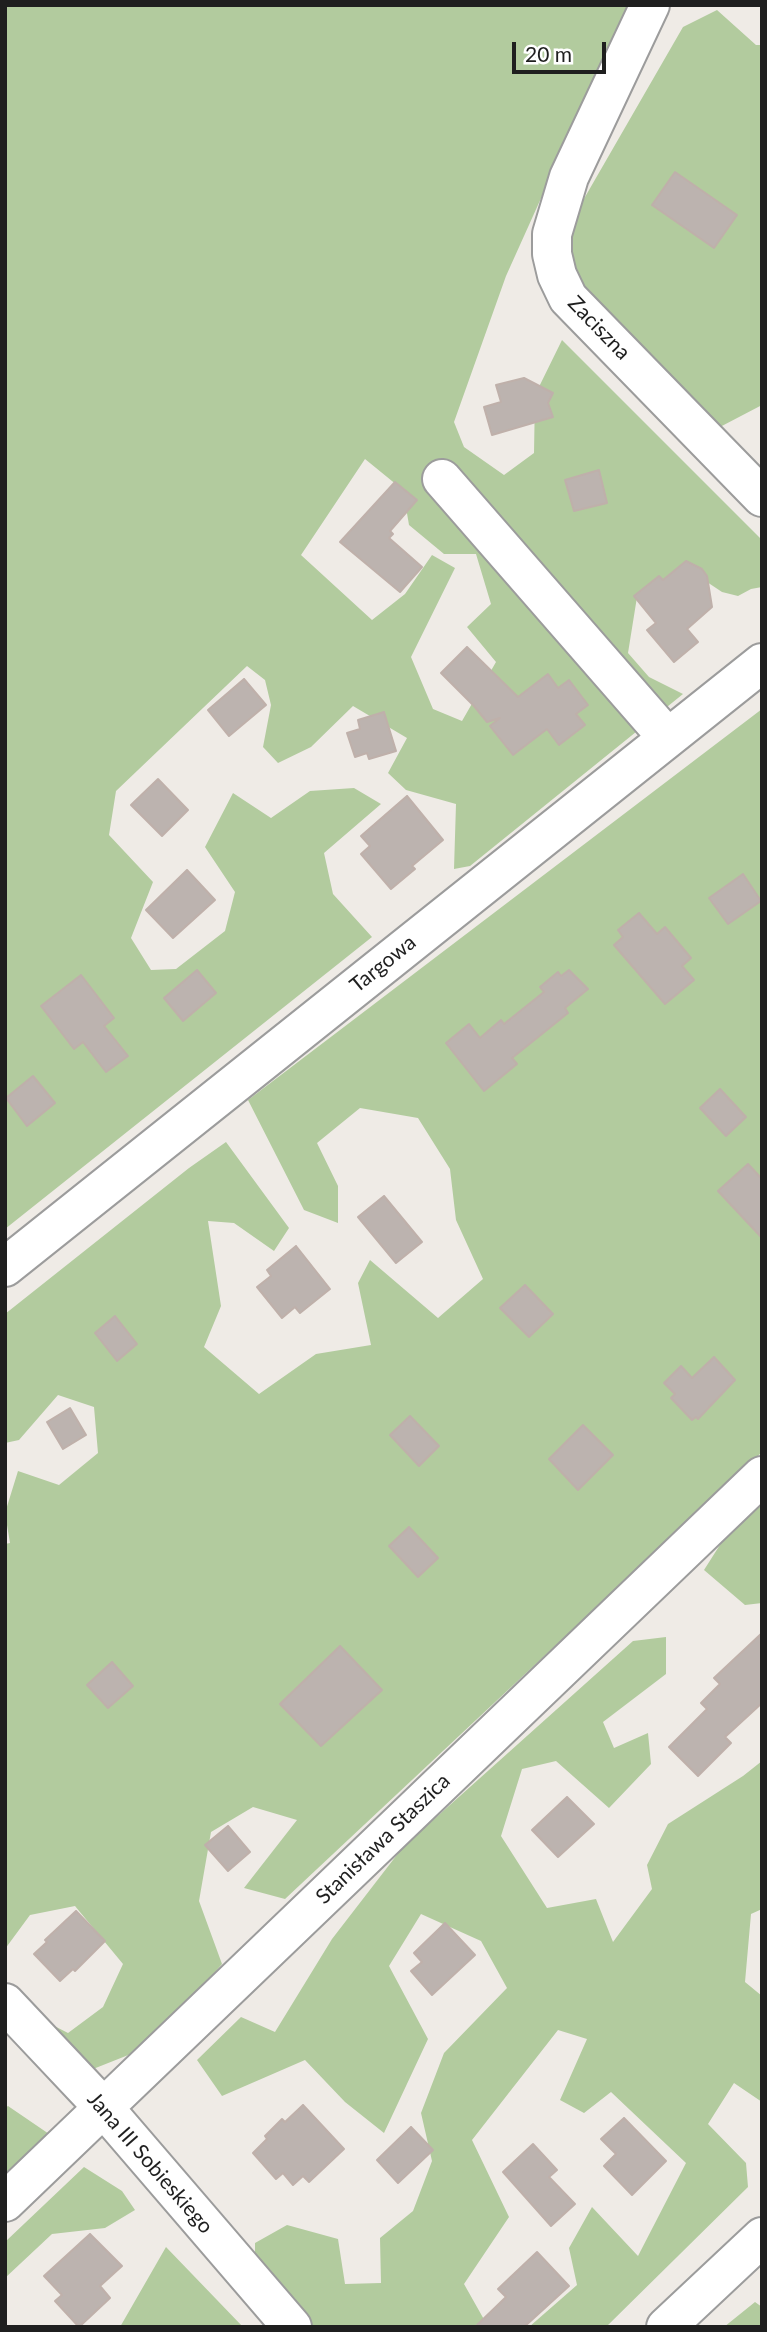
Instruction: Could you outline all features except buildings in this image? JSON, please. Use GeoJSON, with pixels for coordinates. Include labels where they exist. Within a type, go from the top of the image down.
{"type":"FeatureCollection","features":[{"type":"Feature","properties":{"kind":"street","name":"Zaciszna"},"geometry":{"type":"LineString","coordinates":[[650,5],[569,177],[552,234],[556,275],[568,298],[762,497]]}},
{"type":"Feature","properties":{"kind":"street"},"geometry":{"type":"LineString","coordinates":[[442,480],[667,737]]}},
{"type":"Feature","properties":{"kind":"street","name":"Targowa"},"geometry":{"type":"LineString","coordinates":[[5,1266],[762,663]]}},
{"type":"Feature","properties":{"kind":"street","name":"Stanisława Staszica"},"geometry":{"type":"LineString","coordinates":[[5,2202],[762,1476]]}},
{"type":"Feature","properties":{"kind":"street","name":"Jana III Sobieskiego"},"geometry":{"type":"LineString","coordinates":[[5,2003],[103,2108],[292,2327]]}},
{"type":"Feature","properties":{"kind":"street"},"geometry":{"type":"LineString","coordinates":[[666,2327],[762,2237]]}},
{"type":"Feature","properties":{"kind":"green space"},"geometry":{"type":"Polygon","coordinates":[[[5,5],[628,5],[506,276],[454,422],[464,447],[504,475],[534,453],[535,395],[562,340],[762,540],[762,587],[738,596],[722,592],[692,572],[637,597],[628,653],[649,677],[683,694],[470,866],[454,869],[456,804],[406,790],[388,773],[407,738],[353,706],[311,747],[278,763],[263,747],[271,705],[265,680],[247,666],[116,791],[109,835],[153,882],[131,938],[151,970],[176,969],[225,931],[235,892],[205,847],[233,793],[271,818],[310,791],[354,788],[381,804],[324,853],[333,894],[372,937],[5,1229],[5,5]],[[365,459],[301,555],[372,620],[405,594],[432,555],[455,568],[411,657],[433,709],[462,721],[496,662],[467,627],[491,604],[476,554],[444,554],[409,525],[403,490],[365,459]]]}},
{"type":"Feature","properties":{"kind":"green space"},"geometry":{"type":"Polygon","coordinates":[[[717,10],[756,45],[762,45],[762,405],[718,428],[559,267],[570,223],[683,27],[717,10]]]}},
{"type":"Feature","properties":{"kind":"green space"},"geometry":{"type":"Polygon","coordinates":[[[762,709],[762,1452],[285,1899],[244,1888],[297,1820],[253,1807],[211,1832],[199,1901],[222,1964],[151,2046],[78,2075],[27,2012],[68,2033],[103,2007],[123,1964],[75,1906],[30,1915],[5,1949],[5,1544],[10,1543],[5,1513],[18,1471],[59,1485],[98,1453],[94,1407],[58,1395],[19,1440],[5,1443],[5,1314],[189,1168],[226,1142],[289,1228],[274,1251],[234,1223],[208,1221],[221,1306],[204,1347],[259,1394],[316,1354],[371,1345],[358,1283],[370,1260],[438,1318],[483,1279],[456,1220],[450,1169],[418,1118],[360,1108],[317,1143],[338,1186],[338,1223],[304,1210],[248,1100],[762,709]]]}},
{"type":"Feature","properties":{"kind":"green space"},"geometry":{"type":"Polygon","coordinates":[[[762,1503],[762,1603],[745,1605],[704,1570],[725,1537],[762,1503]]]}},
{"type":"Feature","properties":{"kind":"green space"},"geometry":{"type":"Polygon","coordinates":[[[666,1637],[666,1674],[603,1722],[614,1748],[648,1733],[651,1764],[609,1808],[556,1761],[522,1769],[501,1836],[547,1908],[596,1899],[613,1942],[652,1889],[647,1865],[668,1824],[762,1761],[762,1909],[751,1914],[745,1982],[762,1996],[762,2102],[734,2083],[708,2124],[746,2163],[748,2187],[606,2327],[529,2327],[577,2285],[569,2248],[592,2207],[638,2256],[686,2163],[611,2092],[584,2113],[560,2100],[587,2039],[558,2030],[472,2140],[509,2217],[464,2284],[486,2323],[465,2327],[307,2327],[255,2273],[255,2243],[287,2225],[338,2239],[345,2284],[381,2283],[380,2238],[413,2211],[432,2161],[421,2113],[444,2053],[507,1988],[481,1941],[421,1914],[389,1966],[428,2039],[384,2133],[345,2102],[305,2060],[222,2096],[197,2060],[241,2017],[275,2032],[332,1939],[403,1847],[633,1641],[666,1637]]]}},
{"type":"Feature","properties":{"kind":"green space"},"geometry":{"type":"Polygon","coordinates":[[[8,2106],[52,2136],[5,2182],[5,2108],[8,2106]]]}},
{"type":"Feature","properties":{"kind":"green space"},"geometry":{"type":"Polygon","coordinates":[[[84,2167],[122,2191],[135,2210],[105,2228],[52,2234],[5,2278],[5,2242],[84,2167]]]}},
{"type":"Feature","properties":{"kind":"green space"},"geometry":{"type":"Polygon","coordinates":[[[166,2247],[243,2327],[120,2327],[166,2247]]]}},
{"type":"Feature","properties":{"kind":"green space"},"geometry":{"type":"Polygon","coordinates":[[[755,2302],[762,2307],[762,2327],[724,2327],[755,2302]]]}}]}
